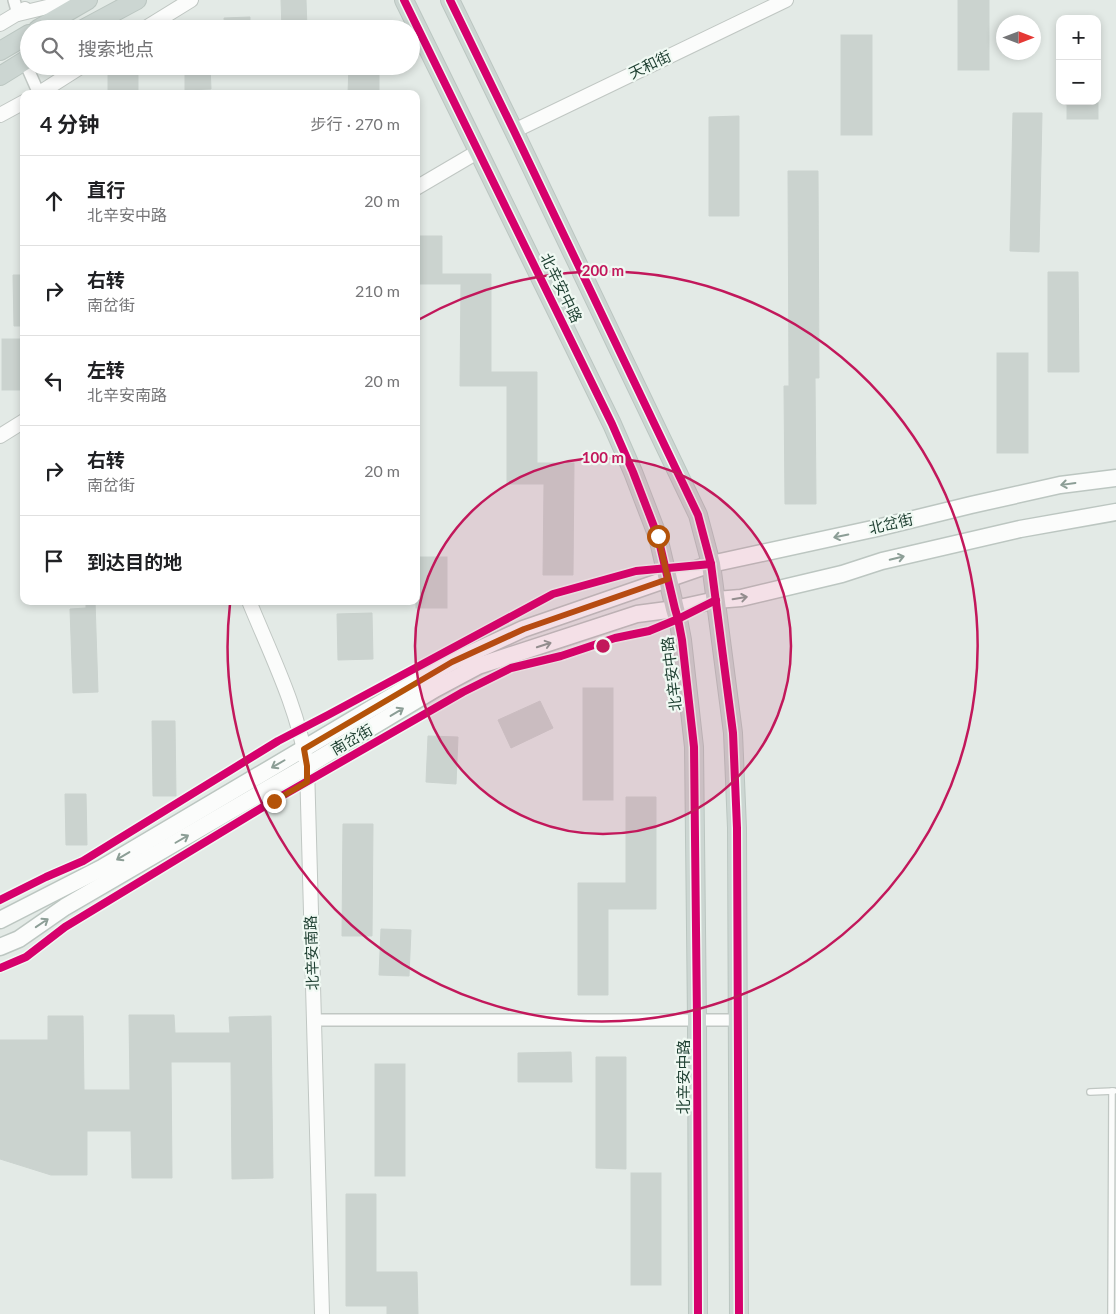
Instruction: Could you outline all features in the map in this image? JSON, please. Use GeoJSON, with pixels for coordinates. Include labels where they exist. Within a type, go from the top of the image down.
{"type":"FeatureCollection","features":[{"type":"Feature","properties":{"kind":"main road"},"geometry":{"type":"LineString","coordinates":[[54,20],[88,0]]}},
{"type":"Feature","properties":{"kind":"main road"},"geometry":{"type":"LineString","coordinates":[[99,20],[136,0]]}},
{"type":"Feature","properties":{"kind":"main road","name":"北辛安中路"},"geometry":{"type":"LineString","coordinates":[[404,0],[414,20]]}},
{"type":"Feature","properties":{"kind":"main road","name":"北辛安中路"},"geometry":{"type":"LineString","coordinates":[[450,0],[698,515],[711,564],[733,733],[737,828],[739,1314]]}},
{"type":"Feature","properties":{"kind":"main road","name":"北辛安中路"},"geometry":{"type":"LineString","coordinates":[[420,32],[612,424],[658,536],[674,609],[678,619],[694,747],[698,1314]]}},
{"type":"Feature","properties":{"kind":"main road"},"geometry":{"type":"LineString","coordinates":[[0,51],[20,39]]}},
{"type":"Feature","properties":{"kind":"main road"},"geometry":{"type":"LineString","coordinates":[[0,76],[20,63]]}},
{"type":"Feature","properties":{"kind":"main road","name":"北岔街"},"geometry":{"type":"LineString","coordinates":[[668,579],[711,564],[972,505],[1052,487],[1116,478]]}},
{"type":"Feature","properties":{"kind":"main road"},"geometry":{"type":"LineString","coordinates":[[674,609],[716,600],[741,598],[842,574],[882,561],[1020,529],[1116,512]]}},
{"type":"Feature","properties":{"kind":"main road","name":"南岔街"},"geometry":{"type":"LineString","coordinates":[[0,920],[102,868],[452,662],[524,629],[668,579]]}},
{"type":"Feature","properties":{"kind":"main road","name":"南岔街"},"geometry":{"type":"LineString","coordinates":[[0,947],[19,939],[65,907],[435,689],[478,666],[637,614],[674,609]]}},
{"type":"Feature","properties":{"kind":"street"},"geometry":{"type":"LineString","coordinates":[[0,24],[16,7],[41,0]]}},
{"type":"Feature","properties":{"kind":"street"},"geometry":{"type":"LineString","coordinates":[[16,7],[76,0]]}},
{"type":"Feature","properties":{"kind":"street"},"geometry":{"type":"LineString","coordinates":[[159,20],[191,0]]}},
{"type":"Feature","properties":{"kind":"street","name":"天和街"},"geometry":{"type":"LineString","coordinates":[[514,131],[786,0]]}},
{"type":"Feature","properties":{"kind":"street"},"geometry":{"type":"LineString","coordinates":[[31,75],[37,90]]}},
{"type":"Feature","properties":{"kind":"street"},"geometry":{"type":"LineString","coordinates":[[44,90],[68,75]]}},
{"type":"Feature","properties":{"kind":"street"},"geometry":{"type":"LineString","coordinates":[[0,115],[20,104]]}},
{"type":"Feature","properties":{"kind":"street"},"geometry":{"type":"LineString","coordinates":[[420,186],[479,151]]}},
{"type":"Feature","properties":{"kind":"street"},"geometry":{"type":"LineString","coordinates":[[0,436],[20,424]]}},
{"type":"Feature","properties":{"kind":"street","name":"北辛安南路"},"geometry":{"type":"LineString","coordinates":[[251,605],[293,708],[307,766],[322,1314]]}},
{"type":"Feature","properties":{"kind":"street"},"geometry":{"type":"LineString","coordinates":[[314,1020],[738,1020]]}},
{"type":"Feature","properties":{"kind":"lane"},"geometry":{"type":"LineString","coordinates":[[1090,1092],[1114,1091],[1111,1314]]}},
{"type":"Feature","properties":{"kind":"building"},"geometry":{"type":"Polygon","coordinates":[[[281,0],[306,0],[307,20],[282,20],[281,0]]]}},
{"type":"Feature","properties":{"kind":"building"},"geometry":{"type":"Polygon","coordinates":[[[958,0],[989,0],[989,70],[958,70],[958,0]]]}},
{"type":"Feature","properties":{"kind":"building"},"geometry":{"type":"Polygon","coordinates":[[[250,17],[250,20],[224,20],[224,18],[250,17]]]}},
{"type":"Feature","properties":{"kind":"building"},"geometry":{"type":"Polygon","coordinates":[[[841,35],[872,35],[872,135],[841,135],[841,35]]]}},
{"type":"Feature","properties":{"kind":"building"},"geometry":{"type":"Polygon","coordinates":[[[108,75],[138,75],[138,90],[108,90],[108,75]]]}},
{"type":"Feature","properties":{"kind":"building"},"geometry":{"type":"Polygon","coordinates":[[[185,75],[210,75],[211,89],[185,90],[185,75]]]}},
{"type":"Feature","properties":{"kind":"building"},"geometry":{"type":"Polygon","coordinates":[[[349,75],[379,75],[379,90],[348,90],[349,75]]]}},
{"type":"Feature","properties":{"kind":"building"},"geometry":{"type":"Polygon","coordinates":[[[1067,105],[1098,105],[1098,119],[1067,119],[1067,105]]]}},
{"type":"Feature","properties":{"kind":"building"},"geometry":{"type":"Polygon","coordinates":[[[1013,113],[1042,113],[1039,252],[1010,251],[1013,113]]]}},
{"type":"Feature","properties":{"kind":"building"},"geometry":{"type":"Polygon","coordinates":[[[739,116],[739,216],[709,216],[709,117],[739,116]]]}},
{"type":"Feature","properties":{"kind":"building"},"geometry":{"type":"Polygon","coordinates":[[[788,171],[818,171],[819,378],[815,378],[816,504],[785,504],[784,386],[789,386],[788,171]]]}},
{"type":"Feature","properties":{"kind":"building"},"geometry":{"type":"Polygon","coordinates":[[[420,236],[442,236],[442,274],[491,274],[491,372],[537,372],[537,463],[574,463],[573,575],[543,575],[544,484],[507,484],[507,386],[460,386],[461,284],[420,284],[420,236]]]}},
{"type":"Feature","properties":{"kind":"building"},"geometry":{"type":"Polygon","coordinates":[[[1048,272],[1078,272],[1079,372],[1048,372],[1048,272]]]}},
{"type":"Feature","properties":{"kind":"building"},"geometry":{"type":"Polygon","coordinates":[[[13,275],[20,275],[20,326],[14,326],[13,275]]]}},
{"type":"Feature","properties":{"kind":"building"},"geometry":{"type":"Polygon","coordinates":[[[2,339],[20,339],[20,390],[2,390],[2,339]]]}},
{"type":"Feature","properties":{"kind":"building"},"geometry":{"type":"Polygon","coordinates":[[[997,353],[1028,353],[1028,453],[997,453],[997,353]]]}},
{"type":"Feature","properties":{"kind":"building"},"geometry":{"type":"Polygon","coordinates":[[[420,557],[447,557],[447,608],[416,608],[416,605],[420,605],[420,557]]]}},
{"type":"Feature","properties":{"kind":"building"},"geometry":{"type":"Polygon","coordinates":[[[86,605],[95,605],[98,692],[73,693],[70,609],[86,608],[86,605]]]}},
{"type":"Feature","properties":{"kind":"building"},"geometry":{"type":"Polygon","coordinates":[[[372,613],[373,659],[338,660],[337,614],[372,613]]]}},
{"type":"Feature","properties":{"kind":"building"},"geometry":{"type":"Polygon","coordinates":[[[583,688],[613,688],[613,800],[583,800],[583,688]]]}},
{"type":"Feature","properties":{"kind":"building"},"geometry":{"type":"Polygon","coordinates":[[[540,701],[553,728],[511,748],[498,720],[540,701]]]}},
{"type":"Feature","properties":{"kind":"building"},"geometry":{"type":"Polygon","coordinates":[[[152,721],[175,721],[176,796],[153,796],[152,721]]]}},
{"type":"Feature","properties":{"kind":"building"},"geometry":{"type":"Polygon","coordinates":[[[428,736],[458,737],[456,784],[426,782],[428,736]]]}},
{"type":"Feature","properties":{"kind":"building"},"geometry":{"type":"Polygon","coordinates":[[[65,794],[86,794],[87,845],[66,845],[65,794]]]}},
{"type":"Feature","properties":{"kind":"building"},"geometry":{"type":"Polygon","coordinates":[[[626,797],[656,797],[656,909],[608,909],[608,995],[578,995],[578,883],[626,883],[626,797]]]}},
{"type":"Feature","properties":{"kind":"building"},"geometry":{"type":"Polygon","coordinates":[[[343,824],[373,824],[372,936],[342,936],[343,824]]]}},
{"type":"Feature","properties":{"kind":"building"},"geometry":{"type":"Polygon","coordinates":[[[381,929],[411,930],[409,976],[379,975],[381,929]]]}},
{"type":"Feature","properties":{"kind":"building"},"geometry":{"type":"Polygon","coordinates":[[[129,1015],[174,1015],[175,1033],[230,1033],[229,1017],[271,1016],[273,1178],[232,1179],[231,1062],[171,1062],[172,1178],[132,1178],[131,1131],[87,1131],[87,1175],[51,1175],[0,1159],[0,1040],[48,1040],[48,1016],[83,1016],[84,1090],[130,1090],[129,1015]]]}},
{"type":"Feature","properties":{"kind":"building"},"geometry":{"type":"Polygon","coordinates":[[[571,1052],[572,1082],[518,1082],[518,1053],[571,1052]]]}},
{"type":"Feature","properties":{"kind":"building"},"geometry":{"type":"Polygon","coordinates":[[[596,1057],[626,1057],[626,1169],[596,1168],[596,1057]]]}},
{"type":"Feature","properties":{"kind":"building"},"geometry":{"type":"Polygon","coordinates":[[[375,1064],[405,1064],[405,1176],[375,1176],[375,1064]]]}},
{"type":"Feature","properties":{"kind":"building"},"geometry":{"type":"Polygon","coordinates":[[[631,1173],[661,1173],[661,1285],[631,1285],[631,1173]]]}},
{"type":"Feature","properties":{"kind":"building"},"geometry":{"type":"Polygon","coordinates":[[[346,1194],[376,1194],[376,1272],[417,1272],[418,1314],[387,1314],[387,1306],[346,1306],[346,1194]]]}},
{"type":"Feature","properties":{"kind":"cycle path"},"geometry":{"type":"LineString","coordinates":[[404,0],[414,20]]}},
{"type":"Feature","properties":{"kind":"cycle path"},"geometry":{"type":"LineString","coordinates":[[450,0],[698,515],[711,564],[733,733],[737,828],[739,1314]]}},
{"type":"Feature","properties":{"kind":"cycle path"},"geometry":{"type":"LineString","coordinates":[[420,33],[612,424],[658,537],[678,619],[694,747],[698,1314]]}},
{"type":"Feature","properties":{"kind":"cycle path"},"geometry":{"type":"LineString","coordinates":[[0,900],[83,861],[278,741],[553,594],[636,571],[711,564]]}},
{"type":"Feature","properties":{"kind":"cycle path"},"geometry":{"type":"LineString","coordinates":[[0,968],[26,957],[65,927],[273,801],[463,692],[511,668],[561,656],[615,638],[649,631],[716,600]]}},
{"type":"Feature","properties":{"kind":"route"},"geometry":{"type":"LineString","coordinates":[[274,801],[307,782],[304,749],[452,662],[524,629],[668,579],[658,536]]}}]}
